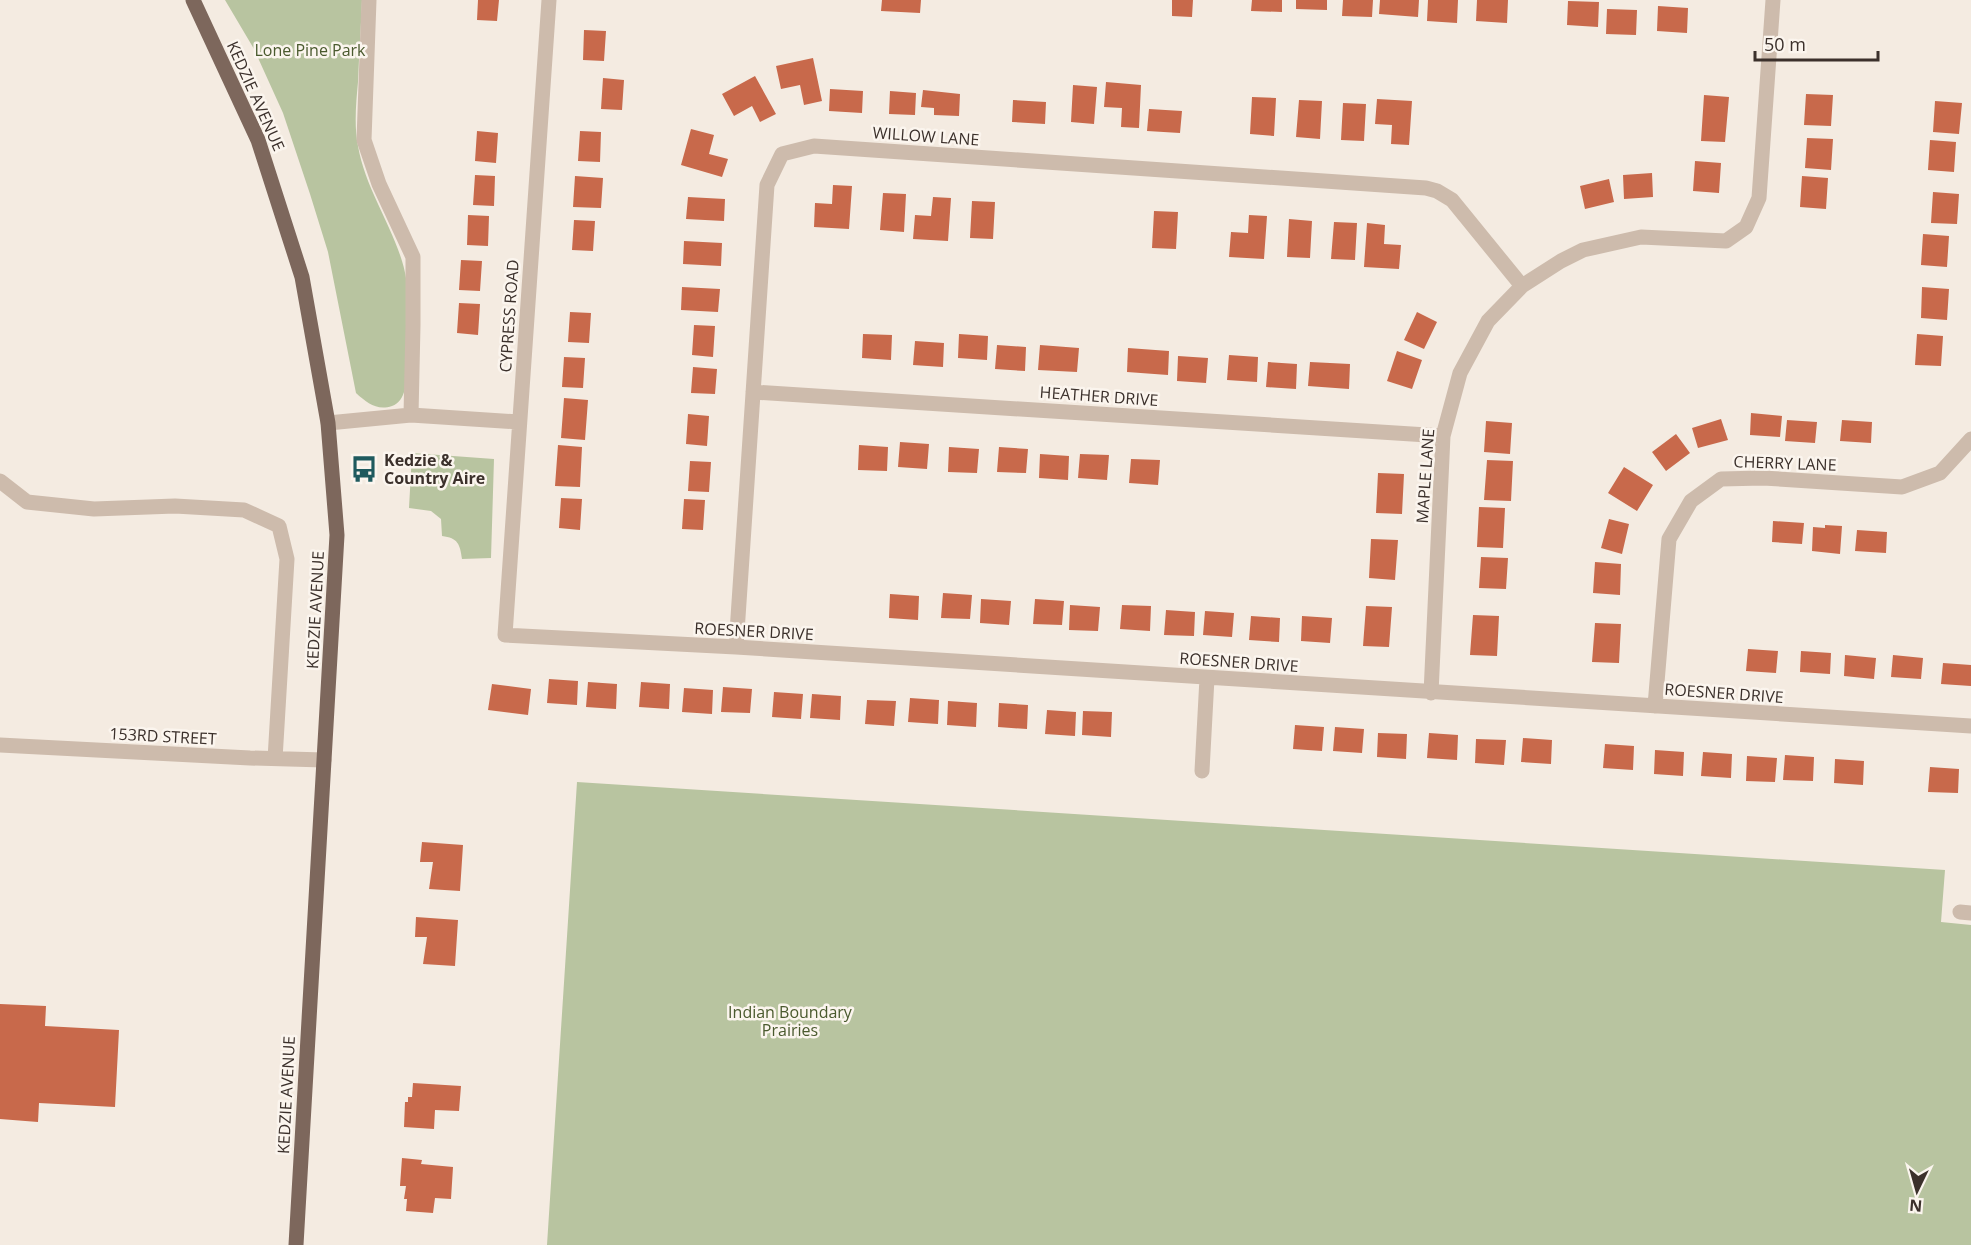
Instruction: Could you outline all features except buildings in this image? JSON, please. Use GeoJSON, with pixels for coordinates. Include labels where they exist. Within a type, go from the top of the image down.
{"type":"FeatureCollection","features":[{"type":"Feature","properties":{"kind":"main road","name":"KEDZIE AVENUE"},"geometry":{"type":"LineString","coordinates":[[193,0],[258,140],[302,277],[328,423],[337,535],[296,1245]]}},
{"type":"Feature","properties":{"kind":"street"},"geometry":{"type":"LineString","coordinates":[[369,0],[363,140],[379,184],[413,257],[414,324],[411,415]]}},
{"type":"Feature","properties":{"kind":"street","name":"CYPRESS ROAD"},"geometry":{"type":"LineString","coordinates":[[505,635],[549,0]]}},
{"type":"Feature","properties":{"kind":"street","name":"MAPLE LANE"},"geometry":{"type":"LineString","coordinates":[[1431,693],[1443,436],[1460,373],[1488,321],[1522,286],[1561,261],[1583,250],[1641,237],[1726,241],[1746,227],[1759,198],[1773,0]]}},
{"type":"Feature","properties":{"kind":"street","name":"WILLOW LANE"},"geometry":{"type":"LineString","coordinates":[[736,647],[767,185],[782,154],[814,146],[1426,188],[1437,191],[1452,200],[1522,286]]}},
{"type":"Feature","properties":{"kind":"street","name":"HEATHER DRIVE"},"geometry":{"type":"LineString","coordinates":[[753,392],[1443,436]]}},
{"type":"Feature","properties":{"kind":"street"},"geometry":{"type":"LineString","coordinates":[[328,423],[411,415],[519,422]]}},
{"type":"Feature","properties":{"kind":"street","name":"CHERRY LANE"},"geometry":{"type":"LineString","coordinates":[[1655,706],[1669,539],[1691,501],[1721,479],[1763,478],[1902,487],[1940,474],[1971,439]]}},
{"type":"Feature","properties":{"kind":"street"},"geometry":{"type":"LineString","coordinates":[[0,481],[27,502],[94,509],[174,506],[244,510],[279,526],[286,559],[275,759]]}},
{"type":"Feature","properties":{"kind":"street","name":"ROESNER DRIVE"},"geometry":{"type":"LineString","coordinates":[[505,635],[736,647],[1971,726]]}},
{"type":"Feature","properties":{"kind":"street"},"geometry":{"type":"LineString","coordinates":[[1202,771],[1207,678]]}},
{"type":"Feature","properties":{"kind":"street","name":"153RD STREET"},"geometry":{"type":"LineString","coordinates":[[0,745],[324,760]]}},
{"type":"Feature","properties":{"kind":"green space","name":"Lone Pine Park"},"geometry":{"type":"Polygon","coordinates":[[[225,0],[362,0],[356,114],[357,138],[366,176],[402,261],[408,298],[406,386],[401,399],[392,406],[377,407],[356,393],[328,252],[283,113],[254,49],[225,0]]]}},
{"type":"Feature","properties":{"kind":"green space"},"geometry":{"type":"Polygon","coordinates":[[[412,453],[494,459],[491,558],[462,559],[455,540],[442,536],[441,519],[431,511],[409,508],[412,453]]]}},
{"type":"Feature","properties":{"kind":"green space","name":"Indian Boundary Prairies"},"geometry":{"type":"Polygon","coordinates":[[[577,782],[1945,870],[1941,922],[1971,925],[1971,1245],[547,1245],[577,782]]]}},
{"type":"Feature","properties":{"kind":"place","name":"Kedzie & Country Aire"},"geometry":{"type":"Point","coordinates":[364,469]}}]}
